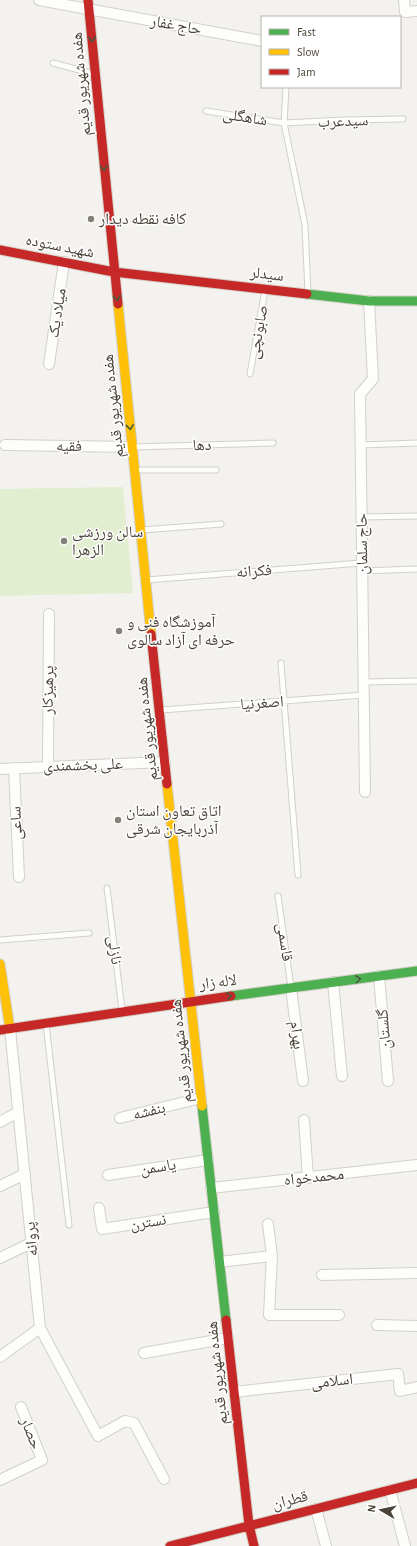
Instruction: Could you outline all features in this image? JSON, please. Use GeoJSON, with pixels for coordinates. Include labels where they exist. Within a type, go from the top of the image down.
{"type":"FeatureCollection","features":[{"type":"Feature","properties":{"kind":"main road","name":"هفده شهریور قدیم"},"geometry":{"type":"LineString","coordinates":[[89,4],[114,272],[190,1001],[249,1525],[254,1546]]}},
{"type":"Feature","properties":{"kind":"main road","name":"شهید ستوده"},"geometry":{"type":"LineString","coordinates":[[0,250],[114,272]]}},
{"type":"Feature","properties":{"kind":"main road","name":"سیدلر"},"geometry":{"type":"LineString","coordinates":[[114,272],[369,301],[417,301]]}},
{"type":"Feature","properties":{"kind":"main road"},"geometry":{"type":"LineString","coordinates":[[0,964],[10,1029]]}},
{"type":"Feature","properties":{"kind":"main road","name":"لاله زار"},"geometry":{"type":"LineString","coordinates":[[0,1030],[190,1001],[417,971]]}},
{"type":"Feature","properties":{"kind":"main road","name":"قطران"},"geometry":{"type":"LineString","coordinates":[[170,1546],[417,1483]]}},
{"type":"Feature","properties":{"kind":"street","name":"حاج غفار"},"geometry":{"type":"LineString","coordinates":[[39,0],[89,4],[261,41]]}},
{"type":"Feature","properties":{"kind":"street"},"geometry":{"type":"LineString","coordinates":[[404,0],[402,16],[417,11]]}},
{"type":"Feature","properties":{"kind":"street","name":"میلاد یک"},"geometry":{"type":"LineString","coordinates":[[49,364],[64,262]]}},
{"type":"Feature","properties":{"kind":"street","name":"حاج سلمان"},"geometry":{"type":"LineString","coordinates":[[365,792],[360,394],[374,379],[369,301]]}},
{"type":"Feature","properties":{"kind":"street","name":"فقیه"},"geometry":{"type":"LineString","coordinates":[[5,446],[132,447]]}},
{"type":"Feature","properties":{"kind":"street","name":"پرهیزکار"},"geometry":{"type":"LineString","coordinates":[[48,767],[49,614]]}},
{"type":"Feature","properties":{"kind":"street","name":"علی بخشمندی"},"geometry":{"type":"LineString","coordinates":[[0,769],[165,762]]}},
{"type":"Feature","properties":{"kind":"street","name":"ساعی"},"geometry":{"type":"LineString","coordinates":[[14,768],[19,877]]}},
{"type":"Feature","properties":{"kind":"street","name":"گلستان"},"geometry":{"type":"LineString","coordinates":[[379,976],[388,1081]]}},
{"type":"Feature","properties":{"kind":"street"},"geometry":{"type":"LineString","coordinates":[[332,982],[342,1076]]}},
{"type":"Feature","properties":{"kind":"street","name":"بهرام"},"geometry":{"type":"LineString","coordinates":[[291,988],[303,1081]]}},
{"type":"Feature","properties":{"kind":"street","name":"پروانه"},"geometry":{"type":"LineString","coordinates":[[10,1029],[40,1328],[98,1436],[125,1421],[134,1423],[164,1480]]}},
{"type":"Feature","properties":{"kind":"street","name":"بنفشه"},"geometry":{"type":"LineString","coordinates":[[120,1118],[201,1098]]}},
{"type":"Feature","properties":{"kind":"street"},"geometry":{"type":"LineString","coordinates":[[0,1122],[18,1112]]}},
{"type":"Feature","properties":{"kind":"street"},"geometry":{"type":"LineString","coordinates":[[304,1120],[308,1178]]}},
{"type":"Feature","properties":{"kind":"street","name":"یاسمن"},"geometry":{"type":"LineString","coordinates":[[108,1175],[208,1160]]}},
{"type":"Feature","properties":{"kind":"street","name":"محمدخواه"},"geometry":{"type":"LineString","coordinates":[[211,1188],[417,1165]]}},
{"type":"Feature","properties":{"kind":"street"},"geometry":{"type":"LineString","coordinates":[[0,1186],[25,1174]]}},
{"type":"Feature","properties":{"kind":"street","name":"نسترن"},"geometry":{"type":"LineString","coordinates":[[99,1208],[102,1228],[214,1212]]}},
{"type":"Feature","properties":{"kind":"street"},"geometry":{"type":"LineString","coordinates":[[268,1224],[272,1256],[269,1315],[338,1315]]}},
{"type":"Feature","properties":{"kind":"street"},"geometry":{"type":"LineString","coordinates":[[0,1258],[31,1243]]}},
{"type":"Feature","properties":{"kind":"street"},"geometry":{"type":"LineString","coordinates":[[219,1262],[272,1256]]}},
{"type":"Feature","properties":{"kind":"street"},"geometry":{"type":"LineString","coordinates":[[322,1275],[417,1273]]}},
{"type":"Feature","properties":{"kind":"street"},"geometry":{"type":"LineString","coordinates":[[377,1325],[417,1326]]}},
{"type":"Feature","properties":{"kind":"street"},"geometry":{"type":"LineString","coordinates":[[0,1357],[40,1328]]}},
{"type":"Feature","properties":{"kind":"street"},"geometry":{"type":"LineString","coordinates":[[144,1353],[228,1338]]}},
{"type":"Feature","properties":{"kind":"street","name":"اسلامی"},"geometry":{"type":"LineString","coordinates":[[234,1392],[398,1374],[400,1391],[417,1387]]}},
{"type":"Feature","properties":{"kind":"street","name":"حصار"},"geometry":{"type":"LineString","coordinates":[[0,1480],[42,1460],[21,1407]]}},
{"type":"Feature","properties":{"kind":"street"},"geometry":{"type":"LineString","coordinates":[[390,1490],[405,1546]]}},
{"type":"Feature","properties":{"kind":"street"},"geometry":{"type":"LineString","coordinates":[[316,1509],[326,1546]]}},
{"type":"Feature","properties":{"kind":"lane"},"geometry":{"type":"LineString","coordinates":[[53,63],[95,74]]}},
{"type":"Feature","properties":{"kind":"lane"},"geometry":{"type":"LineString","coordinates":[[286,88],[284,123],[304,224],[309,294]]}},
{"type":"Feature","properties":{"kind":"lane","name":"شاهگلی"},"geometry":{"type":"LineString","coordinates":[[206,111],[284,123]]}},
{"type":"Feature","properties":{"kind":"lane","name":"سیدعرب"},"geometry":{"type":"LineString","coordinates":[[284,123],[403,119]]}},
{"type":"Feature","properties":{"kind":"lane","name":"صابونچی"},"geometry":{"type":"LineString","coordinates":[[250,374],[266,289]]}},
{"type":"Feature","properties":{"kind":"lane","name":"دها"},"geometry":{"type":"LineString","coordinates":[[132,447],[273,443]]}},
{"type":"Feature","properties":{"kind":"lane"},"geometry":{"type":"LineString","coordinates":[[360,445],[417,443]]}},
{"type":"Feature","properties":{"kind":"lane"},"geometry":{"type":"LineString","coordinates":[[135,470],[216,470]]}},
{"type":"Feature","properties":{"kind":"lane"},"geometry":{"type":"LineString","coordinates":[[361,516],[417,516]]}},
{"type":"Feature","properties":{"kind":"lane"},"geometry":{"type":"LineString","coordinates":[[141,530],[221,524]]}},
{"type":"Feature","properties":{"kind":"lane","name":"فکرانه"},"geometry":{"type":"LineString","coordinates":[[146,580],[362,567],[417,569]]}},
{"type":"Feature","properties":{"kind":"lane"},"geometry":{"type":"LineString","coordinates":[[281,663],[298,875]]}},
{"type":"Feature","properties":{"kind":"lane"},"geometry":{"type":"LineString","coordinates":[[364,682],[417,681]]}},
{"type":"Feature","properties":{"kind":"lane","name":"اصغرنیا"},"geometry":{"type":"LineString","coordinates":[[160,710],[364,695]]}},
{"type":"Feature","properties":{"kind":"lane","name":"نازلی"},"geometry":{"type":"LineString","coordinates":[[107,888],[123,1011]]}},
{"type":"Feature","properties":{"kind":"lane","name":"قاسمی"},"geometry":{"type":"LineString","coordinates":[[278,896],[291,988]]}},
{"type":"Feature","properties":{"kind":"lane"},"geometry":{"type":"LineString","coordinates":[[0,940],[89,933]]}},
{"type":"Feature","properties":{"kind":"lane"},"geometry":{"type":"LineString","coordinates":[[46,1023],[69,1225]]}},
{"type":"Feature","properties":{"kind":"green space","name":"سالن ورزشی الزهرا"},"geometry":{"type":"Polygon","coordinates":[[[123,487],[133,593],[0,596],[0,489],[123,487]]]}},
{"type":"Feature","properties":{"kind":"traffic: fast"},"geometry":{"type":"LineString","coordinates":[[307,294],[369,301],[417,301]]}},
{"type":"Feature","properties":{"kind":"traffic: fast"},"geometry":{"type":"LineString","coordinates":[[231,996],[417,971]]}},
{"type":"Feature","properties":{"kind":"traffic: fast"},"geometry":{"type":"LineString","coordinates":[[202,1106],[226,1320]]}},
{"type":"Feature","properties":{"kind":"traffic: slow"},"geometry":{"type":"LineString","coordinates":[[118,304],[151,634]]}},
{"type":"Feature","properties":{"kind":"traffic: slow"},"geometry":{"type":"LineString","coordinates":[[167,784],[202,1106]]}},
{"type":"Feature","properties":{"kind":"traffic: slow"},"geometry":{"type":"LineString","coordinates":[[0,964],[10,1029]]}},
{"type":"Feature","properties":{"kind":"traffic: jam"},"geometry":{"type":"LineString","coordinates":[[88,0],[118,304]]}},
{"type":"Feature","properties":{"kind":"traffic: jam"},"geometry":{"type":"LineString","coordinates":[[0,250],[114,272],[307,294]]}},
{"type":"Feature","properties":{"kind":"traffic: jam"},"geometry":{"type":"LineString","coordinates":[[151,634],[167,784]]}},
{"type":"Feature","properties":{"kind":"traffic: jam"},"geometry":{"type":"LineString","coordinates":[[0,1030],[231,996]]}},
{"type":"Feature","properties":{"kind":"traffic: jam"},"geometry":{"type":"LineString","coordinates":[[226,1320],[249,1525]]}},
{"type":"Feature","properties":{"kind":"traffic: jam"},"geometry":{"type":"LineString","coordinates":[[170,1546],[417,1483]]}},
{"type":"Feature","properties":{"kind":"traffic: jam"},"geometry":{"type":"LineString","coordinates":[[249,1525],[254,1546]]}},
{"type":"Feature","properties":{"kind":"place","name":"کافه نقطه دیدار"},"geometry":{"type":"Point","coordinates":[91,219]}},
{"type":"Feature","properties":{"kind":"place","name":"سالن ورزشی الزهرا"},"geometry":{"type":"Point","coordinates":[64,541]}},
{"type":"Feature","properties":{"kind":"place","name":"آموزشگاه فنی و حرفه ای آزاد سالوی"},"geometry":{"type":"Point","coordinates":[119,631]}},
{"type":"Feature","properties":{"kind":"place","name":"اتاق تعاون استان آذربایجان شرقی"},"geometry":{"type":"Point","coordinates":[118,820]}}]}
